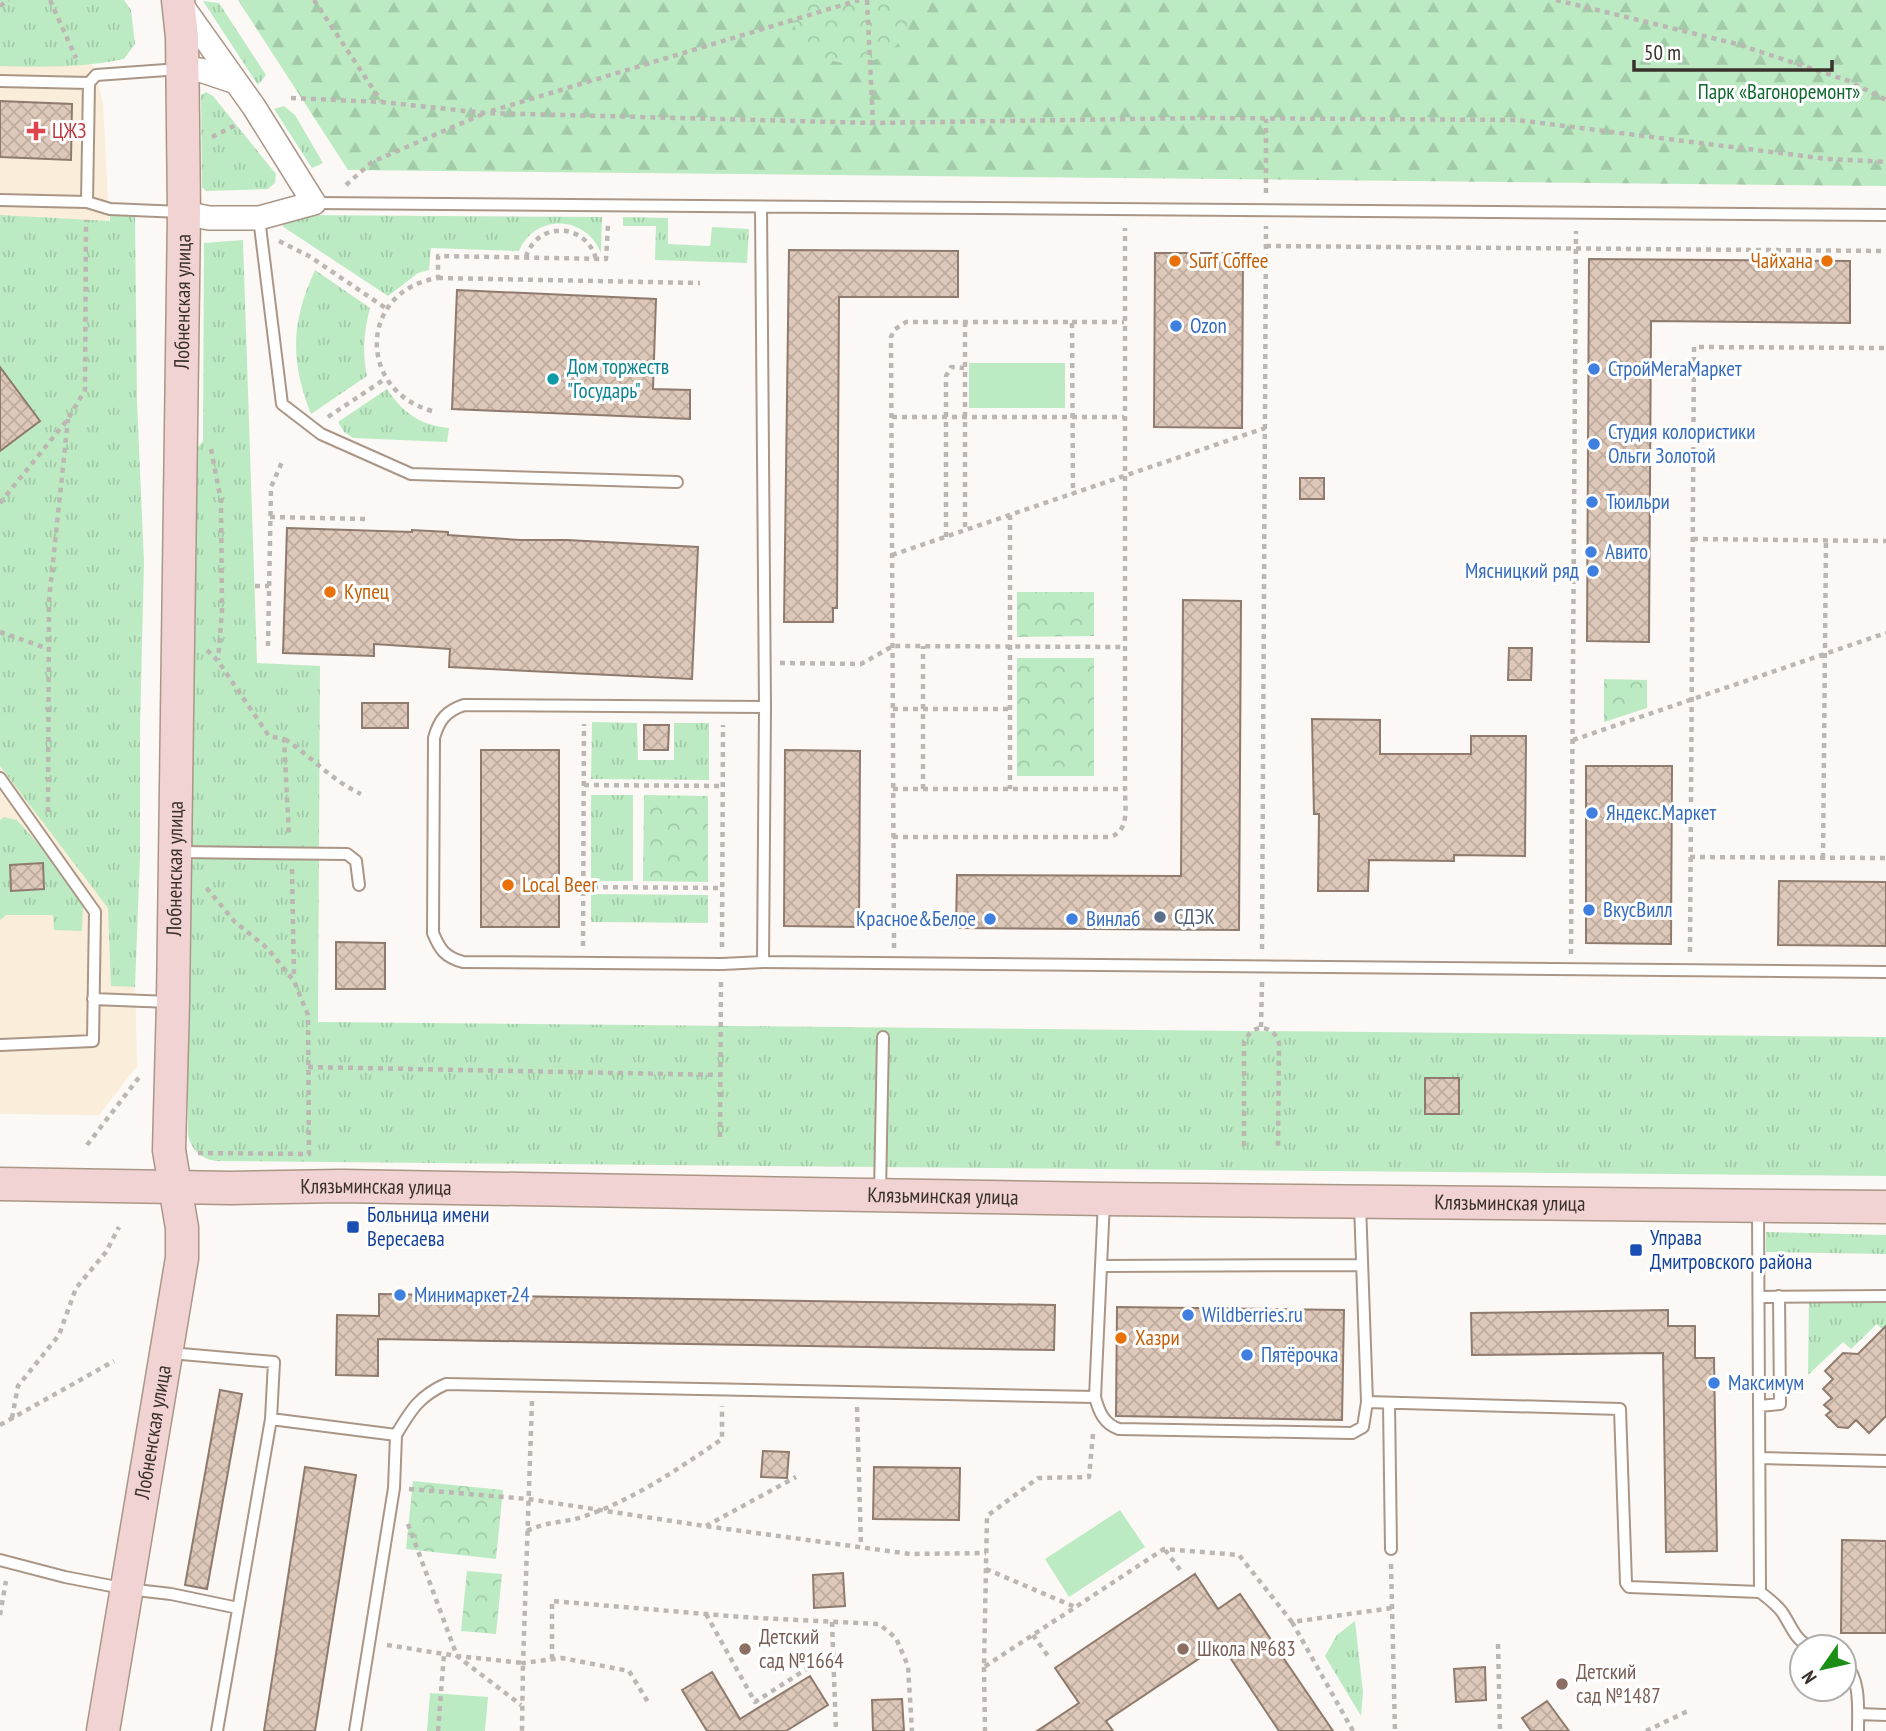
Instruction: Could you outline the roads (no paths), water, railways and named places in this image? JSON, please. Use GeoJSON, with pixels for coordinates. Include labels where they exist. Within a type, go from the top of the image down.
{"type":"FeatureCollection","features":[{"type":"Feature","properties":{"kind":"street","name":"Лобненская улица"},"geometry":{"type":"LineString","coordinates":[[103,1731],[182,1258],[182,1228],[169,1150],[184,212],[183,69],[178,0]]}},
{"type":"Feature","properties":{"kind":"street"},"geometry":{"type":"LineString","coordinates":[[178,0],[236,82],[314,203],[261,226],[184,212]]}},
{"type":"Feature","properties":{"kind":"street"},"geometry":{"type":"LineString","coordinates":[[183,69],[200,70],[236,82]]}},
{"type":"Feature","properties":{"kind":"street","name":"Клязьминская улица"},"geometry":{"type":"LineString","coordinates":[[0,1184],[341,1186],[1104,1199],[1886,1207]]}},
{"type":"Feature","properties":{"kind":"lane"},"geometry":{"type":"LineString","coordinates":[[86,202],[89,83],[96,75],[183,69]]}},
{"type":"Feature","properties":{"kind":"lane"},"geometry":{"type":"LineString","coordinates":[[0,81],[89,83]]}},
{"type":"Feature","properties":{"kind":"lane"},"geometry":{"type":"LineString","coordinates":[[0,200],[86,202],[110,209],[184,212]]}},
{"type":"Feature","properties":{"kind":"lane"},"geometry":{"type":"LineString","coordinates":[[314,203],[1886,215]]}},
{"type":"Feature","properties":{"kind":"lane"},"geometry":{"type":"LineString","coordinates":[[761,206],[765,663],[763,962]]}},
{"type":"Feature","properties":{"kind":"lane"},"geometry":{"type":"LineString","coordinates":[[261,226],[282,404],[321,434],[411,474],[677,482]]}},
{"type":"Feature","properties":{"kind":"lane"},"geometry":{"type":"LineString","coordinates":[[765,707],[464,705],[453,708],[438,724],[434,738],[433,933],[440,950],[450,958],[463,962],[763,962],[1886,972]]}},
{"type":"Feature","properties":{"kind":"lane"},"geometry":{"type":"LineString","coordinates":[[0,778],[95,912],[93,1041],[0,1045]]}},
{"type":"Feature","properties":{"kind":"lane"},"geometry":{"type":"LineString","coordinates":[[175,852],[347,854],[356,861],[359,885]]}},
{"type":"Feature","properties":{"kind":"lane"},"geometry":{"type":"LineString","coordinates":[[93,999],[173,1002]]}},
{"type":"Feature","properties":{"kind":"lane"},"geometry":{"type":"LineString","coordinates":[[880,1195],[883,1037]]}},
{"type":"Feature","properties":{"kind":"lane"},"geometry":{"type":"LineString","coordinates":[[1104,1199],[1095,1397],[1104,1418],[1111,1426],[1119,1429],[1339,1433],[1352,1433],[1363,1427],[1367,1402],[1360,1201]]}},
{"type":"Feature","properties":{"kind":"lane"},"geometry":{"type":"LineString","coordinates":[[1759,1204],[1760,1592]]}},
{"type":"Feature","properties":{"kind":"lane"},"geometry":{"type":"LineString","coordinates":[[1101,1266],[1362,1265]]}},
{"type":"Feature","properties":{"kind":"lane"},"geometry":{"type":"LineString","coordinates":[[1760,1406],[1780,1404],[1779,1296]]}},
{"type":"Feature","properties":{"kind":"lane"},"geometry":{"type":"LineString","coordinates":[[1759,1297],[1886,1296]]}},
{"type":"Feature","properties":{"kind":"lane"},"geometry":{"type":"LineString","coordinates":[[166,1353],[274,1362],[271,1419],[217,1731]]}},
{"type":"Feature","properties":{"kind":"lane"},"geometry":{"type":"LineString","coordinates":[[355,1731],[394,1488],[396,1435],[418,1401],[446,1384],[1095,1397]]}},
{"type":"Feature","properties":{"kind":"lane"},"geometry":{"type":"LineString","coordinates":[[1367,1402],[1620,1409],[1626,1583],[1629,1587],[1760,1592],[1775,1603],[1795,1633]]}},
{"type":"Feature","properties":{"kind":"lane"},"geometry":{"type":"LineString","coordinates":[[1389,1403],[1391,1549]]}},
{"type":"Feature","properties":{"kind":"lane"},"geometry":{"type":"LineString","coordinates":[[271,1419],[396,1435]]}},
{"type":"Feature","properties":{"kind":"lane"},"geometry":{"type":"LineString","coordinates":[[1760,1458],[1886,1461]]}},
{"type":"Feature","properties":{"kind":"lane"},"geometry":{"type":"LineString","coordinates":[[5,1561],[65,1577],[238,1608]]}},
{"type":"Feature","properties":{"kind":"lane"},"geometry":{"type":"LineString","coordinates":[[1857,1703],[1858,1731]]}},
{"type":"Feature","properties":{"kind":"lane"},"geometry":{"type":"LineString","coordinates":[[1858,1714],[1886,1715]]}},
{"type":"Feature","properties":{"kind":"place","name":"ЦЖЗ"},"geometry":{"type":"Point","coordinates":[36,131]}},
{"type":"Feature","properties":{"kind":"place","name":"Surf Coffee"},"geometry":{"type":"Point","coordinates":[1175,261]}},
{"type":"Feature","properties":{"kind":"place","name":"Чайхана"},"geometry":{"type":"Point","coordinates":[1827,261]}},
{"type":"Feature","properties":{"kind":"place","name":"Ozon"},"geometry":{"type":"Point","coordinates":[1176,326]}},
{"type":"Feature","properties":{"kind":"place","name":"СтройМегаМаркет"},"geometry":{"type":"Point","coordinates":[1594,369]}},
{"type":"Feature","properties":{"kind":"place","name":"Дом торжеств \"Государь\""},"geometry":{"type":"Point","coordinates":[553,379]}},
{"type":"Feature","properties":{"kind":"place","name":"Студия колористики Ольги Золотой"},"geometry":{"type":"Point","coordinates":[1594,444]}},
{"type":"Feature","properties":{"kind":"place","name":"Тюильри"},"geometry":{"type":"Point","coordinates":[1592,502]}},
{"type":"Feature","properties":{"kind":"place","name":"Авито"},"geometry":{"type":"Point","coordinates":[1591,552]}},
{"type":"Feature","properties":{"kind":"place","name":"Мясницкий ряд"},"geometry":{"type":"Point","coordinates":[1593,571]}},
{"type":"Feature","properties":{"kind":"place","name":"Купец"},"geometry":{"type":"Point","coordinates":[330,592]}},
{"type":"Feature","properties":{"kind":"place","name":"Яндекс.Маркет"},"geometry":{"type":"Point","coordinates":[1592,813]}},
{"type":"Feature","properties":{"kind":"place","name":"Local Beer"},"geometry":{"type":"Point","coordinates":[508,885]}},
{"type":"Feature","properties":{"kind":"place","name":"ВкусВилл"},"geometry":{"type":"Point","coordinates":[1589,910]}},
{"type":"Feature","properties":{"kind":"place","name":"СДЭК"},"geometry":{"type":"Point","coordinates":[1160,917]}},
{"type":"Feature","properties":{"kind":"place","name":"Красное&Белое"},"geometry":{"type":"Point","coordinates":[990,919]}},
{"type":"Feature","properties":{"kind":"place","name":"Винлаб"},"geometry":{"type":"Point","coordinates":[1072,919]}},
{"type":"Feature","properties":{"kind":"place","name":"Больница имени Вересаева"},"geometry":{"type":"Point","coordinates":[353,1227]}},
{"type":"Feature","properties":{"kind":"place","name":"Управа Дмитровского района"},"geometry":{"type":"Point","coordinates":[1636,1250]}},
{"type":"Feature","properties":{"kind":"place","name":"Минимаркет 24"},"geometry":{"type":"Point","coordinates":[400,1295]}},
{"type":"Feature","properties":{"kind":"place","name":"Wildberries.ru"},"geometry":{"type":"Point","coordinates":[1188,1315]}},
{"type":"Feature","properties":{"kind":"place","name":"Хазри"},"geometry":{"type":"Point","coordinates":[1121,1338]}},
{"type":"Feature","properties":{"kind":"place","name":"Пятёрочка"},"geometry":{"type":"Point","coordinates":[1247,1355]}},
{"type":"Feature","properties":{"kind":"place","name":"Максимум"},"geometry":{"type":"Point","coordinates":[1714,1383]}},
{"type":"Feature","properties":{"kind":"place","name":"Детский сад №1664"},"geometry":{"type":"Point","coordinates":[745,1649]}},
{"type":"Feature","properties":{"kind":"place","name":"Школа №683"},"geometry":{"type":"Point","coordinates":[1183,1649]}},
{"type":"Feature","properties":{"kind":"place","name":"Детский сад №1487"},"geometry":{"type":"Point","coordinates":[1562,1684]}},
{"type":"Feature","properties":{"kind":"park label","name":"Парк «Вагоноремонт»"},"geometry":{"type":"Point","coordinates":[1779,92]}}]}
